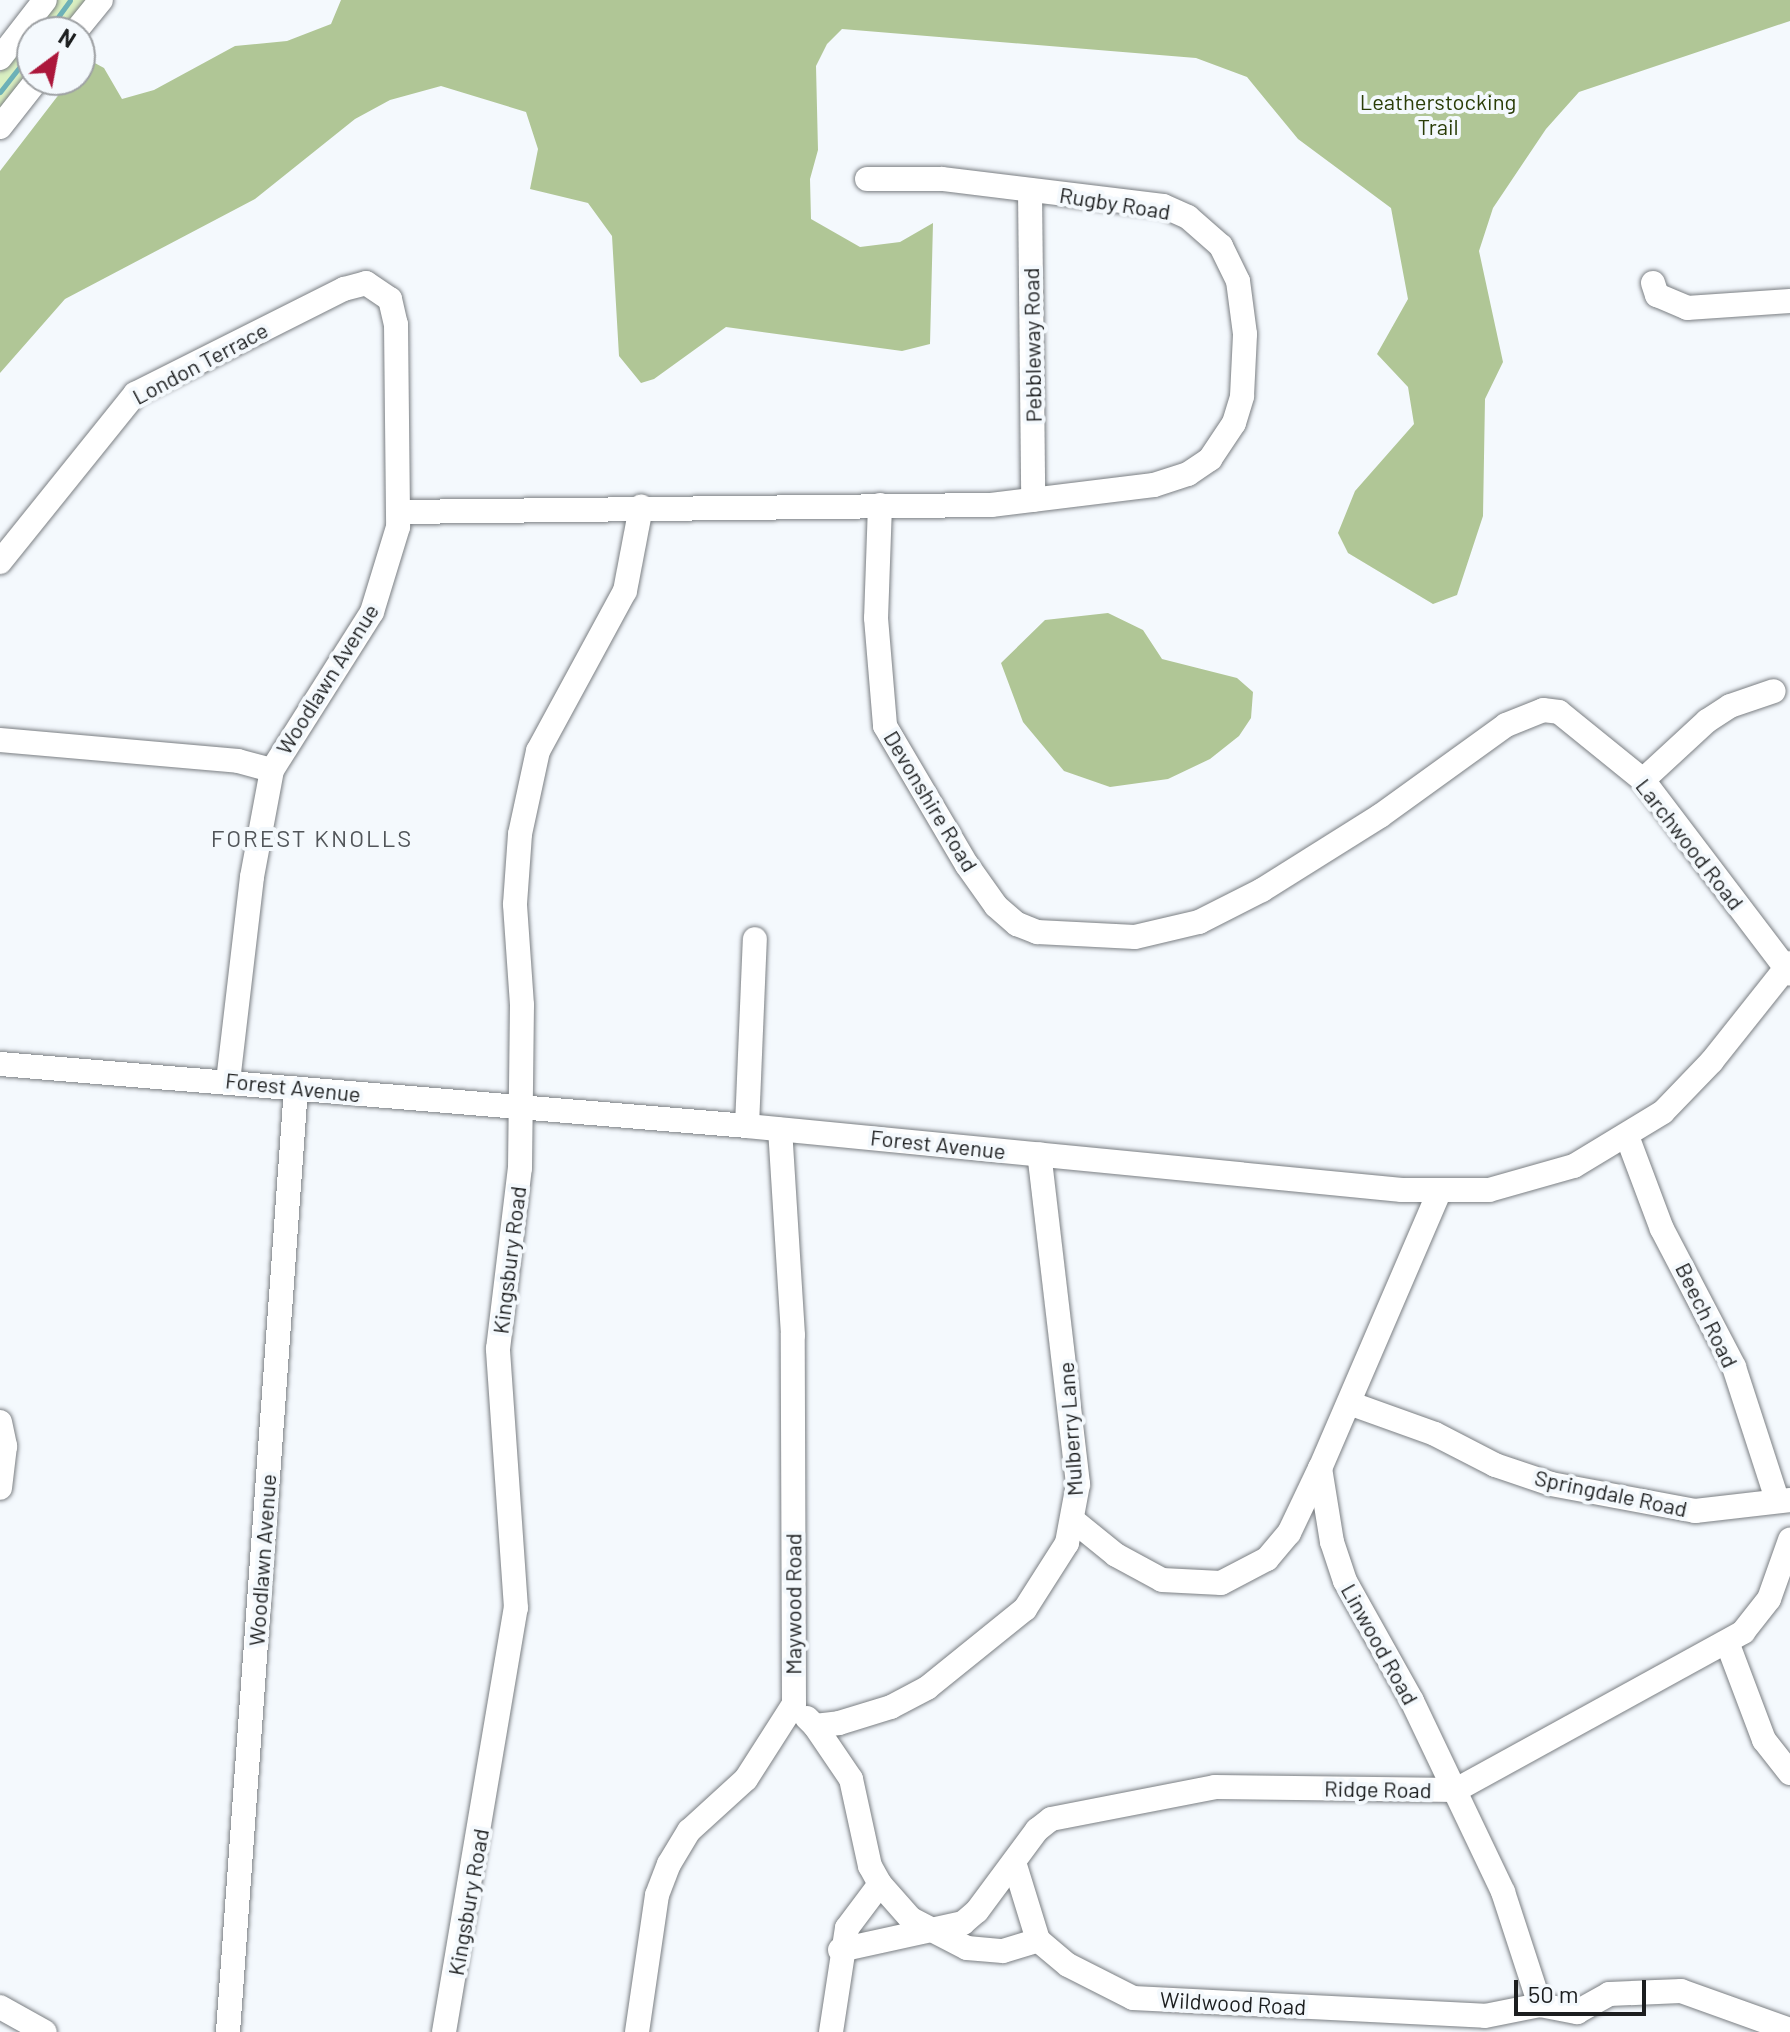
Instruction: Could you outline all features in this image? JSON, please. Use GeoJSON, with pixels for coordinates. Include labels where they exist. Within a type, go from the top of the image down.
{"type":"FeatureCollection","features":[{"type":"Feature","properties":{"kind":"street"},"geometry":{"type":"LineString","coordinates":[[0,58],[45,0]]}},
{"type":"Feature","properties":{"kind":"street"},"geometry":{"type":"LineString","coordinates":[[88,16],[101,0]]}},
{"type":"Feature","properties":{"kind":"street"},"geometry":{"type":"LineString","coordinates":[[0,127],[24,96]]}},
{"type":"Feature","properties":{"kind":"street","name":"Rugby Road"},"geometry":{"type":"LineString","coordinates":[[867,179],[942,179],[1163,206],[1188,217],[1221,246],[1238,281],[1245,334],[1242,396],[1234,423],[1210,459],[1188,474],[1154,485],[1033,500],[880,505]]}},
{"type":"Feature","properties":{"kind":"street","name":"Pebbleway Road"},"geometry":{"type":"LineString","coordinates":[[1030,190],[1033,500]]}},
{"type":"Feature","properties":{"kind":"street"},"geometry":{"type":"LineString","coordinates":[[1653,283],[1657,295],[1687,308],[1790,301]]}},
{"type":"Feature","properties":{"kind":"street","name":"Woodlawn Avenue"},"geometry":{"type":"LineString","coordinates":[[228,1081],[252,877],[272,770],[372,612],[385,582],[398,512],[396,324],[390,299],[372,286]]}},
{"type":"Feature","properties":{"kind":"street","name":"London Terrace"},"geometry":{"type":"LineString","coordinates":[[0,562],[135,394],[344,289],[372,286]]}},
{"type":"Feature","properties":{"kind":"street"},"geometry":{"type":"LineString","coordinates":[[398,512],[880,505]]}},
{"type":"Feature","properties":{"kind":"street","name":"Devonshire Road"},"geometry":{"type":"LineString","coordinates":[[880,505],[876,618],[885,726],[996,906],[1037,932],[1135,937],[1199,922],[1262,890],[1380,816],[1506,725],[1543,710]]}},
{"type":"Feature","properties":{"kind":"street","name":"Kingsbury Road"},"geometry":{"type":"LineString","coordinates":[[444,2032],[516,1608],[498,1349],[520,1168],[518,1108],[522,1005],[515,904],[520,834],[538,751],[625,591],[641,507]]}},
{"type":"Feature","properties":{"kind":"street"},"geometry":{"type":"LineString","coordinates":[[1643,780],[1707,721],[1730,706],[1774,691]]}},
{"type":"Feature","properties":{"kind":"street","name":"Larchwood Road"},"geometry":{"type":"LineString","coordinates":[[1543,710],[1570,720],[1643,780],[1788,968]]}},
{"type":"Feature","properties":{"kind":"street"},"geometry":{"type":"LineString","coordinates":[[0,740],[238,761],[272,770]]}},
{"type":"Feature","properties":{"kind":"street"},"geometry":{"type":"LineString","coordinates":[[747,1126],[755,939]]}},
{"type":"Feature","properties":{"kind":"street","name":"Forest Avenue"},"geometry":{"type":"LineString","coordinates":[[0,1064],[747,1126],[1440,1190],[1489,1190],[1535,1181],[1627,1136],[1663,1112],[1712,1061],[1788,968]]}},
{"type":"Feature","properties":{"kind":"street","name":"Woodlawn Avenue"},"geometry":{"type":"LineString","coordinates":[[228,2032],[296,1088]]}},
{"type":"Feature","properties":{"kind":"street","name":"Maywood Road"},"geometry":{"type":"LineString","coordinates":[[637,2032],[657,1895],[669,1864],[689,1831],[746,1779],[794,1704],[793,1335],[780,1129]]}},
{"type":"Feature","properties":{"kind":"street","name":"Beech Road"},"geometry":{"type":"LineString","coordinates":[[1627,1136],[1662,1229],[1734,1367],[1783,1499]]}},
{"type":"Feature","properties":{"kind":"street","name":"Mulberry Lane"},"geometry":{"type":"LineString","coordinates":[[815,1726],[891,1707],[927,1688],[1025,1609],[1056,1562],[1074,1521],[1076,1469],[1039,1154]]}},
{"type":"Feature","properties":{"kind":"street"},"geometry":{"type":"LineString","coordinates":[[1074,1521],[1116,1555],[1162,1580],[1221,1583],[1267,1559],[1289,1533],[1320,1468],[1440,1190]]}},
{"type":"Feature","properties":{"kind":"street","name":"Springdale Road"},"geometry":{"type":"LineString","coordinates":[[1349,1403],[1435,1434],[1495,1465],[1551,1484],[1695,1511],[1783,1499]]}},
{"type":"Feature","properties":{"kind":"street"},"geometry":{"type":"LineString","coordinates":[[0,1422],[5,1446],[0,1488]]}},
{"type":"Feature","properties":{"kind":"street","name":"Linwood Road"},"geometry":{"type":"LineString","coordinates":[[1320,1468],[1332,1542],[1345,1581],[1456,1790],[1503,1892],[1540,2005]]}},
{"type":"Feature","properties":{"kind":"street","name":"Ridge Road"},"geometry":{"type":"LineString","coordinates":[[840,1950],[942,1931],[977,1911],[1037,1830],[1051,1819],[1131,1800],[1215,1787],[1456,1790],[1743,1632],[1769,1599],[1790,1540]]}},
{"type":"Feature","properties":{"kind":"street"},"geometry":{"type":"LineString","coordinates":[[1727,1642],[1764,1740],[1790,1773]]}},
{"type":"Feature","properties":{"kind":"street"},"geometry":{"type":"LineString","coordinates":[[794,1704],[815,1726],[851,1779],[870,1866],[880,1884],[911,1919],[942,1931],[967,1948],[1003,1951],[1038,1940],[1014,1862]]}},
{"type":"Feature","properties":{"kind":"street"},"geometry":{"type":"LineString","coordinates":[[831,2032],[840,1950],[847,1928],[880,1884]]}},
{"type":"Feature","properties":{"kind":"street","name":"Wildwood Road"},"geometry":{"type":"LineString","coordinates":[[1038,1940],[1068,1965],[1133,1998],[1485,2016],[1540,2005],[1577,2012],[1609,1994],[1681,1991],[1790,2030]]}},
{"type":"Feature","properties":{"kind":"street"},"geometry":{"type":"LineString","coordinates":[[0,2007],[45,2032]]}},
{"type":"Feature","properties":{"kind":"green space"},"geometry":{"type":"Polygon","coordinates":[[[57,0],[93,0],[80,16],[44,16],[57,0]]]}},
{"type":"Feature","properties":{"kind":"green space","name":"Leatherstocking Trail"},"geometry":{"type":"Polygon","coordinates":[[[341,0],[1790,0],[1790,21],[1579,92],[1546,129],[1493,208],[1479,251],[1503,362],[1485,399],[1483,516],[1457,595],[1433,604],[1348,553],[1338,533],[1355,491],[1414,424],[1408,387],[1377,354],[1408,299],[1391,208],[1298,139],[1247,77],[1196,58],[842,29],[827,44],[816,66],[818,150],[810,179],[811,219],[860,247],[900,242],[933,223],[930,344],[902,351],[726,327],[654,379],[641,383],[619,356],[612,236],[588,203],[530,189],[538,149],[526,112],[441,86],[390,100],[355,119],[255,199],[65,299],[0,373],[0,171],[58,96],[96,96],[96,64],[104,68],[122,99],[154,90],[235,46],[287,41],[331,24],[341,0]]]}},
{"type":"Feature","properties":{"kind":"green space"},"geometry":{"type":"Polygon","coordinates":[[[16,52],[17,96],[0,117],[0,72],[16,52]]]}},
{"type":"Feature","properties":{"kind":"green space"},"geometry":{"type":"Polygon","coordinates":[[[1108,613],[1143,630],[1162,659],[1237,678],[1253,692],[1251,718],[1239,736],[1210,759],[1168,779],[1110,787],[1064,771],[1023,722],[1001,663],[1045,620],[1108,613]]]}},
{"type":"Feature","properties":{"kind":"waterway"},"geometry":{"type":"LineString","coordinates":[[58,16],[70,0]]}},
{"type":"Feature","properties":{"kind":"waterway"},"geometry":{"type":"LineString","coordinates":[[0,92],[16,72]]}},
{"type":"Feature","properties":{"kind":"district","name":"FOREST KNOLLS"},"geometry":{"type":"Point","coordinates":[312,838]}}]}
